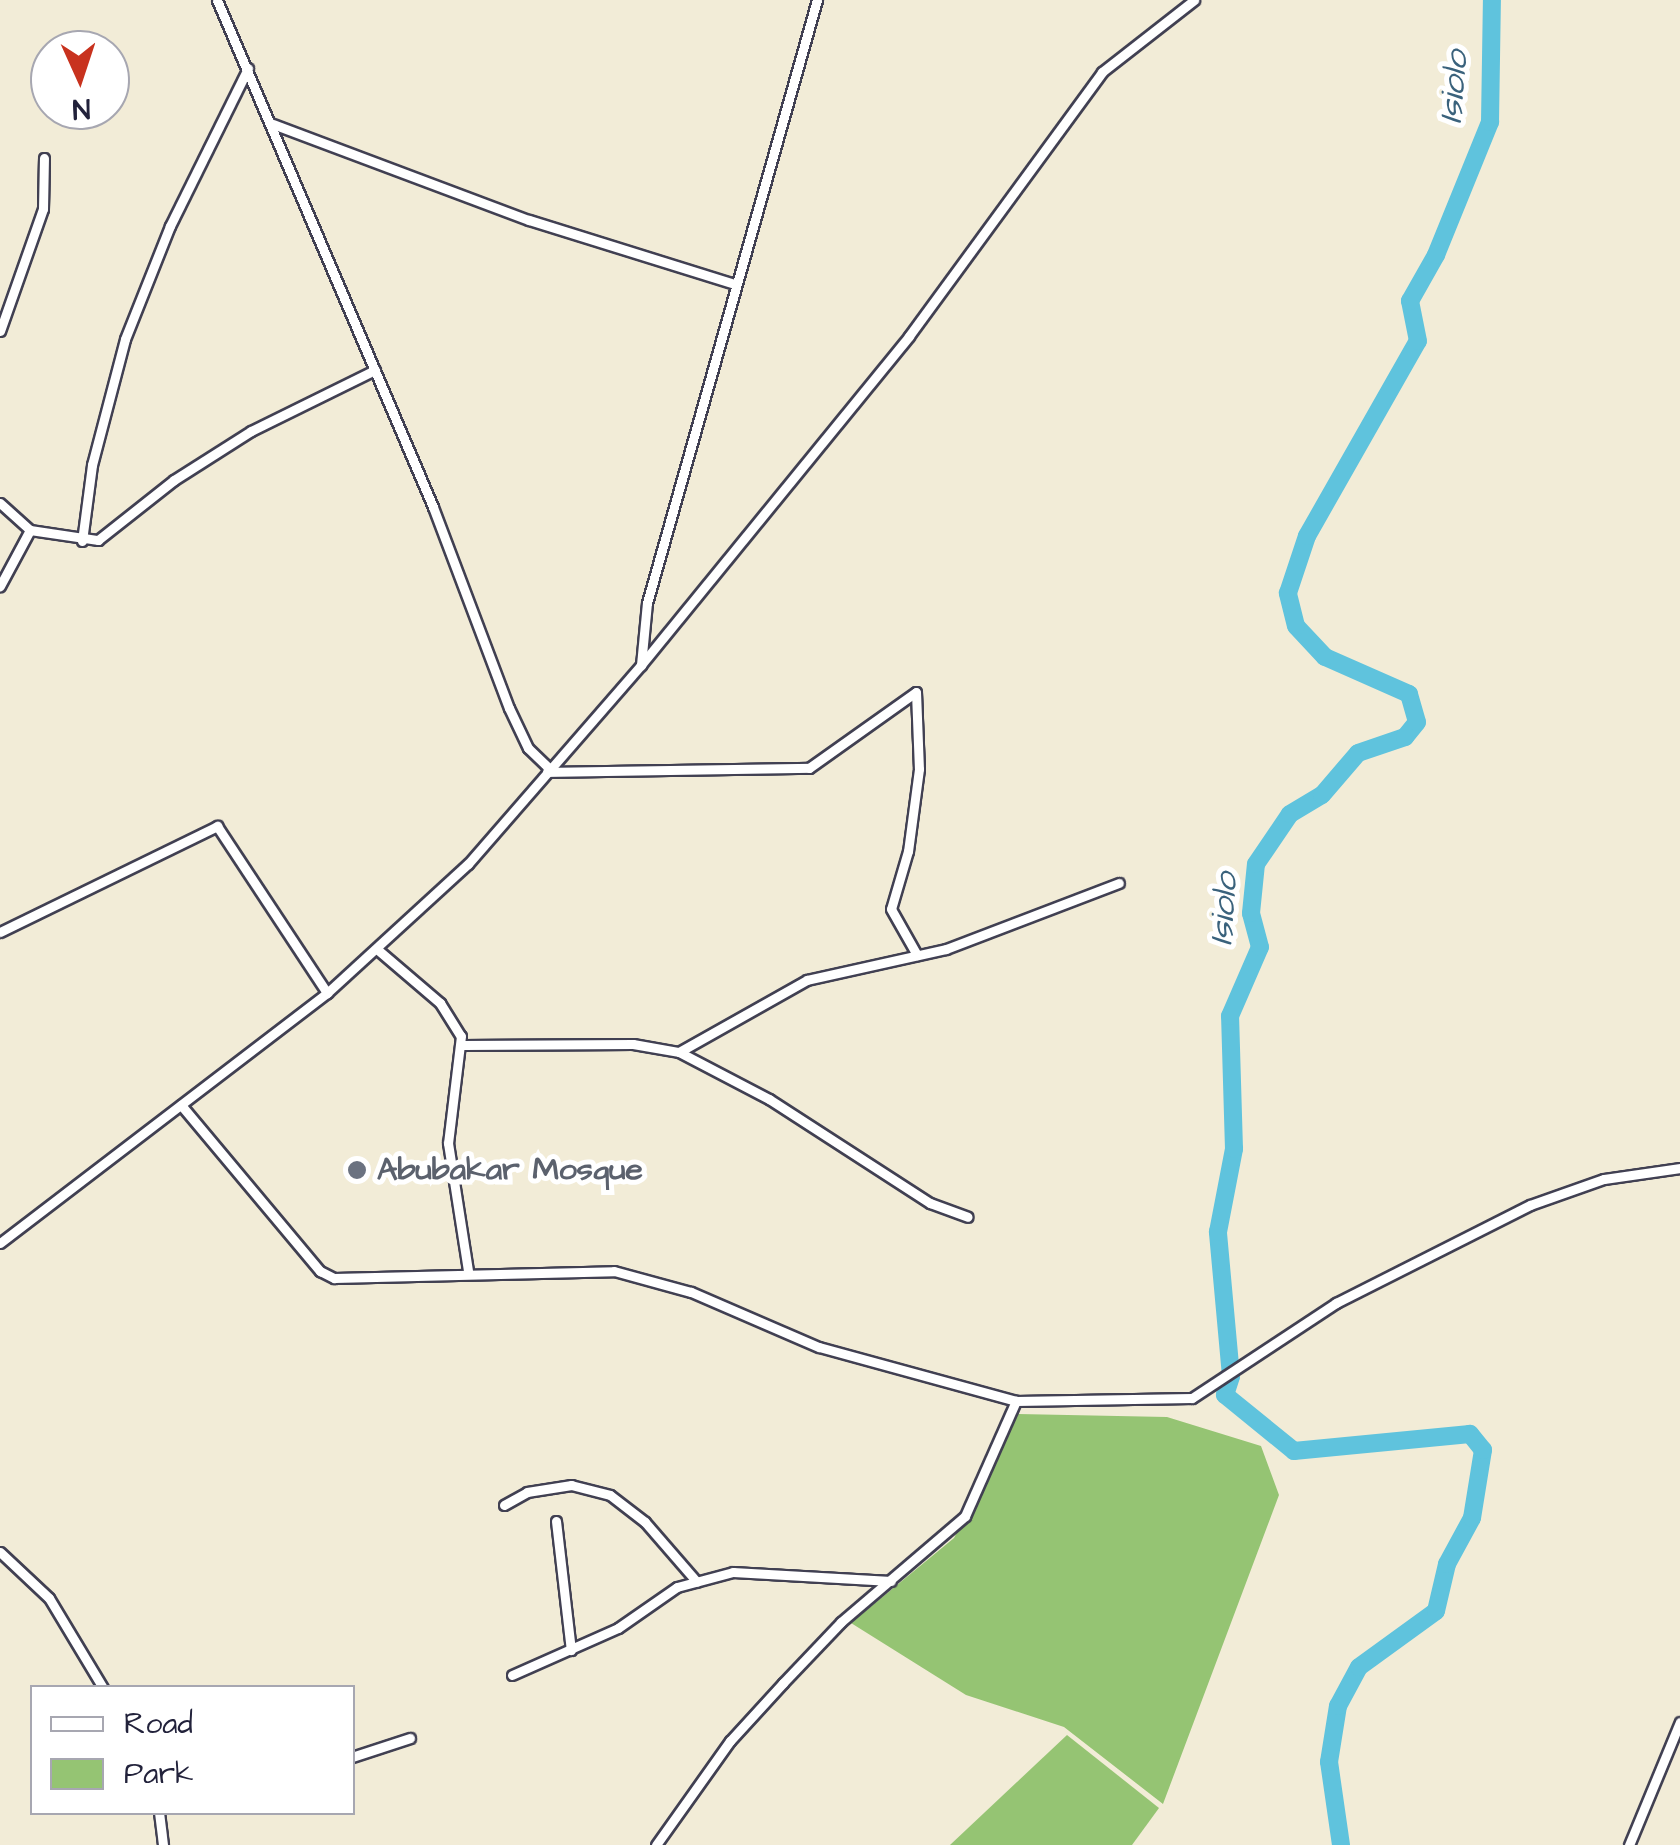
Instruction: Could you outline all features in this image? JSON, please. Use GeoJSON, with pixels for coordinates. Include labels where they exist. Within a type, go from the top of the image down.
{"type":"FeatureCollection","features":[{"type":"Feature","properties":{"kind":"street"},"geometry":{"type":"LineString","coordinates":[[217,0],[375,370],[528,748],[549,771],[808,768],[916,692],[919,769],[908,852],[891,909],[917,956]]}},
{"type":"Feature","properties":{"kind":"street"},"geometry":{"type":"LineString","coordinates":[[641,666],[647,603],[817,0]]}},
{"type":"Feature","properties":{"kind":"street"},"geometry":{"type":"LineString","coordinates":[[0,1243],[327,993],[468,864],[641,666],[909,336],[1102,72],[1194,0]]}},
{"type":"Feature","properties":{"kind":"street"},"geometry":{"type":"LineString","coordinates":[[82,541],[92,466],[125,339],[170,226],[248,68]]}},
{"type":"Feature","properties":{"kind":"street"},"geometry":{"type":"LineString","coordinates":[[272,124],[529,220],[734,284]]}},
{"type":"Feature","properties":{"kind":"street"},"geometry":{"type":"LineString","coordinates":[[0,330],[43,209],[44,158]]}},
{"type":"Feature","properties":{"kind":"street"},"geometry":{"type":"LineString","coordinates":[[0,502],[30,530],[82,541],[98,540],[174,480],[251,431],[375,370]]}},
{"type":"Feature","properties":{"kind":"street"},"geometry":{"type":"LineString","coordinates":[[0,586],[30,530]]}},
{"type":"Feature","properties":{"kind":"street"},"geometry":{"type":"LineString","coordinates":[[0,932],[216,826],[327,993]]}},
{"type":"Feature","properties":{"kind":"street"},"geometry":{"type":"LineString","coordinates":[[679,1052],[807,980],[917,956],[1119,883]]}},
{"type":"Feature","properties":{"kind":"street"},"geometry":{"type":"LineString","coordinates":[[378,950],[440,1003],[463,1045],[450,1093],[448,1144],[468,1271]]}},
{"type":"Feature","properties":{"kind":"street"},"geometry":{"type":"LineString","coordinates":[[463,1045],[632,1044],[679,1052],[769,1098],[930,1202],[968,1217]]}},
{"type":"Feature","properties":{"kind":"street"},"geometry":{"type":"LineString","coordinates":[[182,1105],[320,1271],[346,1279],[468,1271],[614,1271],[649,1279],[819,1348],[1016,1401],[1192,1398],[1336,1304],[1530,1206],[1604,1180],[1680,1168]]}},
{"type":"Feature","properties":{"kind":"street"},"geometry":{"type":"LineString","coordinates":[[656,1845],[730,1741],[841,1622],[965,1516],[1016,1401]]}},
{"type":"Feature","properties":{"kind":"street"},"geometry":{"type":"LineString","coordinates":[[504,1506],[528,1492],[571,1486],[610,1495],[645,1522],[697,1582]]}},
{"type":"Feature","properties":{"kind":"street"},"geometry":{"type":"LineString","coordinates":[[556,1520],[571,1650]]}},
{"type":"Feature","properties":{"kind":"street"},"geometry":{"type":"LineString","coordinates":[[0,1552],[50,1598],[101,1685]]}},
{"type":"Feature","properties":{"kind":"street"},"geometry":{"type":"LineString","coordinates":[[512,1674],[571,1650],[697,1582],[733,1572],[891,1581]]}},
{"type":"Feature","properties":{"kind":"street"},"geometry":{"type":"LineString","coordinates":[[1630,1845],[1680,1722]]}},
{"type":"Feature","properties":{"kind":"street"},"geometry":{"type":"LineString","coordinates":[[355,1756],[410,1738]]}},
{"type":"Feature","properties":{"kind":"street"},"geometry":{"type":"LineString","coordinates":[[159,1815],[163,1845]]}},
{"type":"Feature","properties":{"kind":"green space"},"geometry":{"type":"Polygon","coordinates":[[[1018,1414],[1167,1417],[1261,1446],[1279,1495],[1163,1804],[1064,1727],[966,1695],[851,1623],[954,1538],[1018,1414]]]}},
{"type":"Feature","properties":{"kind":"green space"},"geometry":{"type":"Polygon","coordinates":[[[1067,1735],[1159,1808],[1132,1845],[950,1845],[1067,1735]]]}},
{"type":"Feature","properties":{"kind":"waterway","name":"Isiolo"},"geometry":{"type":"LineString","coordinates":[[1341,1845],[1329,1762],[1338,1706],[1359,1667],[1436,1611],[1447,1564],[1472,1518],[1483,1450],[1470,1434],[1294,1451],[1225,1395],[1231,1376],[1218,1232],[1234,1149],[1230,1016],[1260,947],[1251,913],[1256,864],[1290,814],[1322,795],[1358,753],[1405,737],[1417,722],[1409,694],[1325,657],[1296,626],[1288,593],[1307,536],[1418,341],[1410,301],[1436,255],[1490,122],[1492,0]]}},
{"type":"Feature","properties":{"kind":"place","name":"Abubakar Mosque"},"geometry":{"type":"Point","coordinates":[357,1170]}}]}
